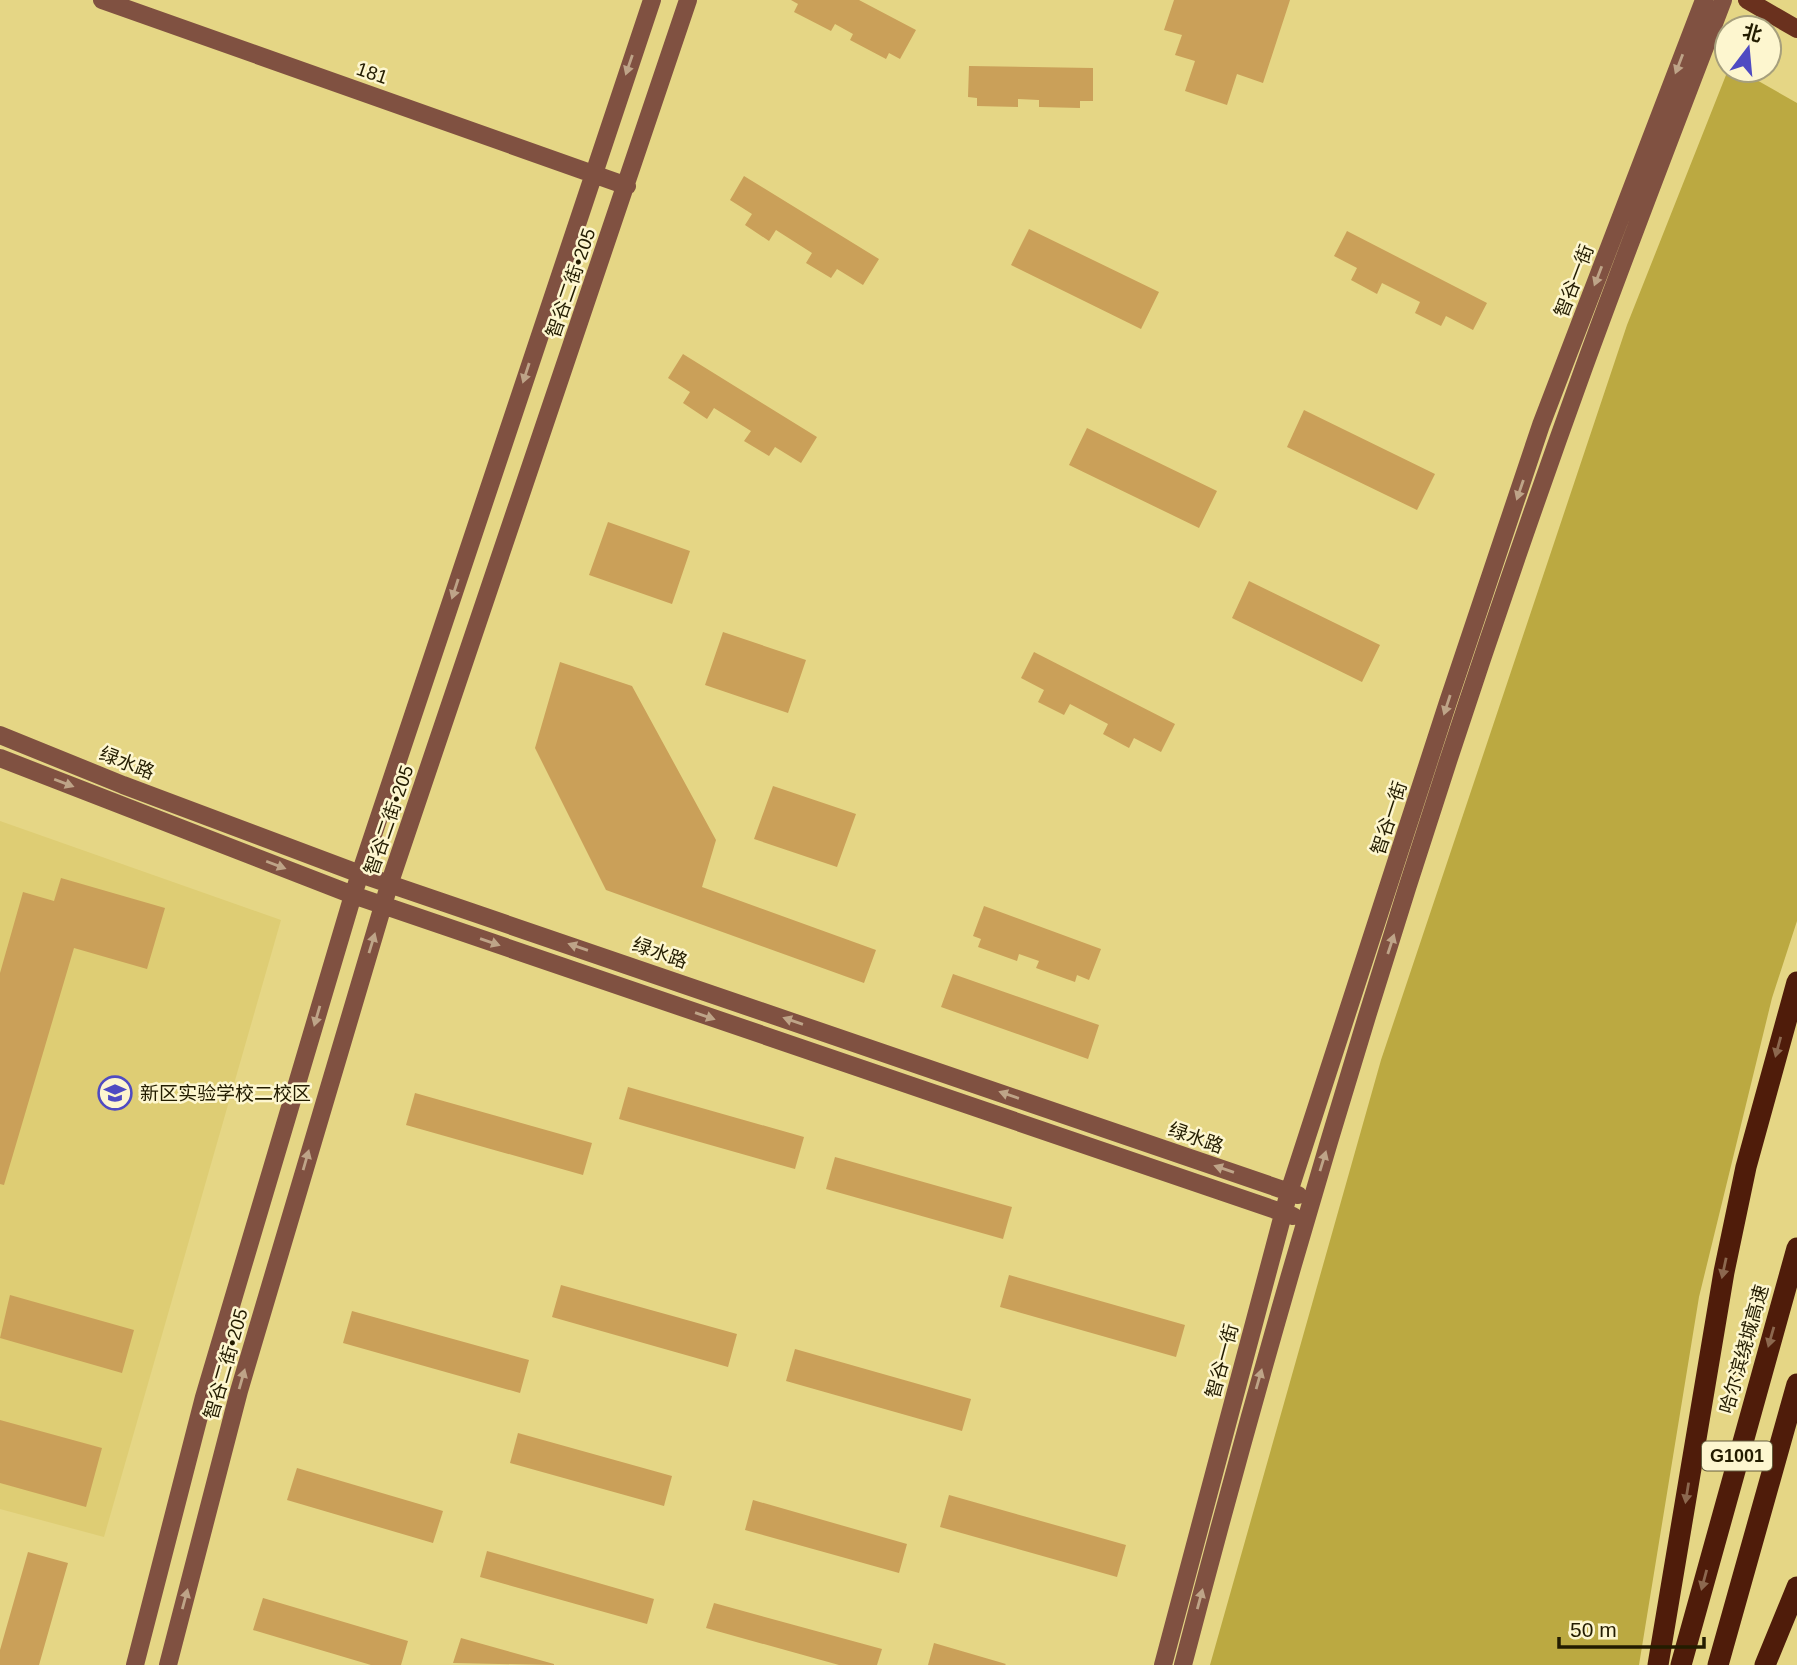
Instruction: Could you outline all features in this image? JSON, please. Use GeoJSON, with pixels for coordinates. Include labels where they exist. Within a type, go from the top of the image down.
{"type":"FeatureCollection","features":[{"type":"Feature","properties":{"kind":"highway"},"geometry":{"type":"LineString","coordinates":[[1658,1665],[1719,1295],[1746,1167],[1797,982]]}},
{"type":"Feature","properties":{"kind":"highway","name":"哈尔滨绕城高速"},"geometry":{"type":"LineString","coordinates":[[1682,1665],[1797,1248]]}},
{"type":"Feature","properties":{"kind":"highway","name":"G1001"},"geometry":{"type":"LineString","coordinates":[[1718,1665],[1797,1384]]}},
{"type":"Feature","properties":{"kind":"highway"},"geometry":{"type":"LineString","coordinates":[[1765,1665],[1797,1587]]}},
{"type":"Feature","properties":{"kind":"main road","name":"181"},"geometry":{"type":"LineString","coordinates":[[102,0],[627,186]]}},
{"type":"Feature","properties":{"kind":"main road","name":"智谷二街•205"},"geometry":{"type":"LineString","coordinates":[[135,1665],[204,1397],[353,895],[652,0]]}},
{"type":"Feature","properties":{"kind":"main road","name":"智谷二街•205"},"geometry":{"type":"LineString","coordinates":[[168,1665],[239,1391],[390,882],[688,0]]}},
{"type":"Feature","properties":{"kind":"main road","name":"智谷一街"},"geometry":{"type":"LineString","coordinates":[[1163,1665],[1289,1192],[1541,425],[1704,0]]}},
{"type":"Feature","properties":{"kind":"main road","name":"智谷一街"},"geometry":{"type":"LineString","coordinates":[[1183,1665],[1304,1219],[1487,645],[1583,370],[1723,0]]}},
{"type":"Feature","properties":{"kind":"main road"},"geometry":{"type":"LineString","coordinates":[[1746,0],[1797,29]]}},
{"type":"Feature","properties":{"kind":"main road","name":"绿水路"},"geometry":{"type":"LineString","coordinates":[[0,734],[123,785],[360,874],[390,882],[1312,1199]]}},
{"type":"Feature","properties":{"kind":"main road"},"geometry":{"type":"LineString","coordinates":[[0,758],[383,906],[1304,1219]]}},
{"type":"Feature","properties":{"kind":"shaded area"},"geometry":{"type":"Polygon","coordinates":[[[1722,84],[1764,84],[1797,103],[1797,921],[1772,998],[1699,1297],[1639,1665],[1210,1665],[1381,1060],[1627,325],[1722,84]]]}},
{"type":"Feature","properties":{"kind":"shaded area","name":"新区实验学校二校区"},"geometry":{"type":"Polygon","coordinates":[[[0,821],[281,920],[104,1537],[0,1509],[0,821]]]}},
{"type":"Feature","properties":{"kind":"building"},"geometry":{"type":"Polygon","coordinates":[[[791,0],[859,0],[916,30],[900,59],[889,53],[886,59],[850,40],[853,34],[835,24],[831,31],[794,12],[798,4],[791,0]]]}},
{"type":"Feature","properties":{"kind":"building"},"geometry":{"type":"Polygon","coordinates":[[[1174,0],[1290,0],[1263,83],[1237,74],[1227,105],[1185,91],[1195,61],[1175,55],[1182,35],[1164,30],[1174,0]]]}},
{"type":"Feature","properties":{"kind":"building"},"geometry":{"type":"Polygon","coordinates":[[[969,66],[1093,68],[1093,101],[1080,101],[1080,108],[1039,107],[1039,100],[1018,99],[1018,107],[977,106],[977,98],[968,97],[969,66]]]}},
{"type":"Feature","properties":{"kind":"building"},"geometry":{"type":"Polygon","coordinates":[[[744,176],[879,259],[863,285],[837,269],[831,278],[806,263],[812,253],[776,230],[769,241],[745,225],[752,214],[730,200],[744,176]]]}},
{"type":"Feature","properties":{"kind":"building"},"geometry":{"type":"Polygon","coordinates":[[[1029,229],[1159,292],[1141,329],[1011,265],[1029,229]]]}},
{"type":"Feature","properties":{"kind":"building"},"geometry":{"type":"Polygon","coordinates":[[[1347,231],[1487,303],[1473,330],[1446,316],[1441,326],[1415,313],[1420,302],[1382,283],[1377,294],[1351,280],[1357,268],[1334,256],[1347,231]]]}},
{"type":"Feature","properties":{"kind":"building"},"geometry":{"type":"Polygon","coordinates":[[[683,354],[817,437],[801,463],[775,447],[769,456],[744,441],[751,431],[714,408],[707,419],[683,403],[690,392],[668,378],[683,354]]]}},
{"type":"Feature","properties":{"kind":"building"},"geometry":{"type":"Polygon","coordinates":[[[1304,410],[1435,474],[1417,510],[1287,447],[1304,410]]]}},
{"type":"Feature","properties":{"kind":"building"},"geometry":{"type":"Polygon","coordinates":[[[1087,428],[1217,491],[1199,528],[1069,465],[1087,428]]]}},
{"type":"Feature","properties":{"kind":"building"},"geometry":{"type":"Polygon","coordinates":[[[608,522],[690,551],[672,604],[589,575],[608,522]]]}},
{"type":"Feature","properties":{"kind":"building"},"geometry":{"type":"Polygon","coordinates":[[[1249,581],[1380,645],[1362,682],[1232,618],[1249,581]]]}},
{"type":"Feature","properties":{"kind":"building"},"geometry":{"type":"Polygon","coordinates":[[[723,632],[806,660],[788,713],[705,685],[723,632]]]}},
{"type":"Feature","properties":{"kind":"building"},"geometry":{"type":"Polygon","coordinates":[[[1034,652],[1175,724],[1161,752],[1134,738],[1129,748],[1103,734],[1108,724],[1070,704],[1064,715],[1038,702],[1044,690],[1021,678],[1034,652]]]}},
{"type":"Feature","properties":{"kind":"building"},"geometry":{"type":"Polygon","coordinates":[[[560,662],[632,686],[716,840],[702,887],[876,950],[864,983],[606,890],[535,748],[560,662]]]}},
{"type":"Feature","properties":{"kind":"building"},"geometry":{"type":"Polygon","coordinates":[[[773,786],[856,814],[837,867],[754,839],[773,786]]]}},
{"type":"Feature","properties":{"kind":"building"},"geometry":{"type":"Polygon","coordinates":[[[61,878],[165,908],[147,969],[74,948],[4,1185],[0,1184],[0,973],[23,892],[54,901],[61,878]]]}},
{"type":"Feature","properties":{"kind":"building"},"geometry":{"type":"Polygon","coordinates":[[[984,906],[1101,949],[1089,980],[1077,975],[1075,982],[1036,968],[1039,961],[1019,954],[1017,961],[978,947],[981,939],[973,936],[984,906]]]}},
{"type":"Feature","properties":{"kind":"building"},"geometry":{"type":"Polygon","coordinates":[[[953,974],[1099,1025],[1088,1059],[941,1007],[953,974]]]}},
{"type":"Feature","properties":{"kind":"building"},"geometry":{"type":"Polygon","coordinates":[[[628,1087],[804,1137],[795,1169],[619,1119],[628,1087]]]}},
{"type":"Feature","properties":{"kind":"building"},"geometry":{"type":"Polygon","coordinates":[[[415,1093],[592,1143],[583,1175],[406,1125],[415,1093]]]}},
{"type":"Feature","properties":{"kind":"building"},"geometry":{"type":"Polygon","coordinates":[[[835,1157],[1012,1207],[1003,1239],[826,1189],[835,1157]]]}},
{"type":"Feature","properties":{"kind":"building"},"geometry":{"type":"Polygon","coordinates":[[[1009,1275],[1185,1325],[1176,1357],[1000,1307],[1009,1275]]]}},
{"type":"Feature","properties":{"kind":"building"},"geometry":{"type":"Polygon","coordinates":[[[561,1285],[737,1334],[728,1367],[552,1317],[561,1285]]]}},
{"type":"Feature","properties":{"kind":"building"},"geometry":{"type":"Polygon","coordinates":[[[10,1295],[134,1330],[122,1373],[0,1338],[10,1295]]]}},
{"type":"Feature","properties":{"kind":"building"},"geometry":{"type":"Polygon","coordinates":[[[352,1311],[529,1360],[520,1393],[343,1343],[352,1311]]]}},
{"type":"Feature","properties":{"kind":"building"},"geometry":{"type":"Polygon","coordinates":[[[795,1349],[971,1399],[962,1431],[786,1381],[795,1349]]]}},
{"type":"Feature","properties":{"kind":"building"},"geometry":{"type":"Polygon","coordinates":[[[0,1420],[102,1448],[86,1507],[0,1483],[0,1420]]]}},
{"type":"Feature","properties":{"kind":"building"},"geometry":{"type":"Polygon","coordinates":[[[518,1433],[672,1476],[664,1506],[510,1463],[518,1433]]]}},
{"type":"Feature","properties":{"kind":"building"},"geometry":{"type":"Polygon","coordinates":[[[297,1468],[443,1511],[433,1543],[287,1500],[297,1468]]]}},
{"type":"Feature","properties":{"kind":"building"},"geometry":{"type":"Polygon","coordinates":[[[949,1495],[1126,1545],[1117,1577],[940,1527],[949,1495]]]}},
{"type":"Feature","properties":{"kind":"building"},"geometry":{"type":"Polygon","coordinates":[[[753,1500],[907,1544],[899,1573],[745,1530],[753,1500]]]}},
{"type":"Feature","properties":{"kind":"building"},"geometry":{"type":"Polygon","coordinates":[[[487,1551],[654,1599],[647,1624],[480,1577],[487,1551]]]}},
{"type":"Feature","properties":{"kind":"building"},"geometry":{"type":"Polygon","coordinates":[[[28,1552],[68,1563],[39,1665],[0,1665],[0,1650],[28,1552]]]}},
{"type":"Feature","properties":{"kind":"building"},"geometry":{"type":"Polygon","coordinates":[[[263,1598],[408,1641],[401,1665],[371,1665],[253,1630],[263,1598]]]}},
{"type":"Feature","properties":{"kind":"building"},"geometry":{"type":"Polygon","coordinates":[[[714,1603],[882,1649],[877,1665],[839,1665],[706,1628],[714,1603]]]}},
{"type":"Feature","properties":{"kind":"building"},"geometry":{"type":"Polygon","coordinates":[[[461,1638],[554,1664],[554,1665],[453,1663],[461,1638]]]}},
{"type":"Feature","properties":{"kind":"building"},"geometry":{"type":"Polygon","coordinates":[[[934,1643],[1006,1664],[928,1665],[934,1643]]]}},
{"type":"Feature","properties":{"kind":"place","name":"新区实验学校二校区"},"geometry":{"type":"Point","coordinates":[115,1093]}}]}
